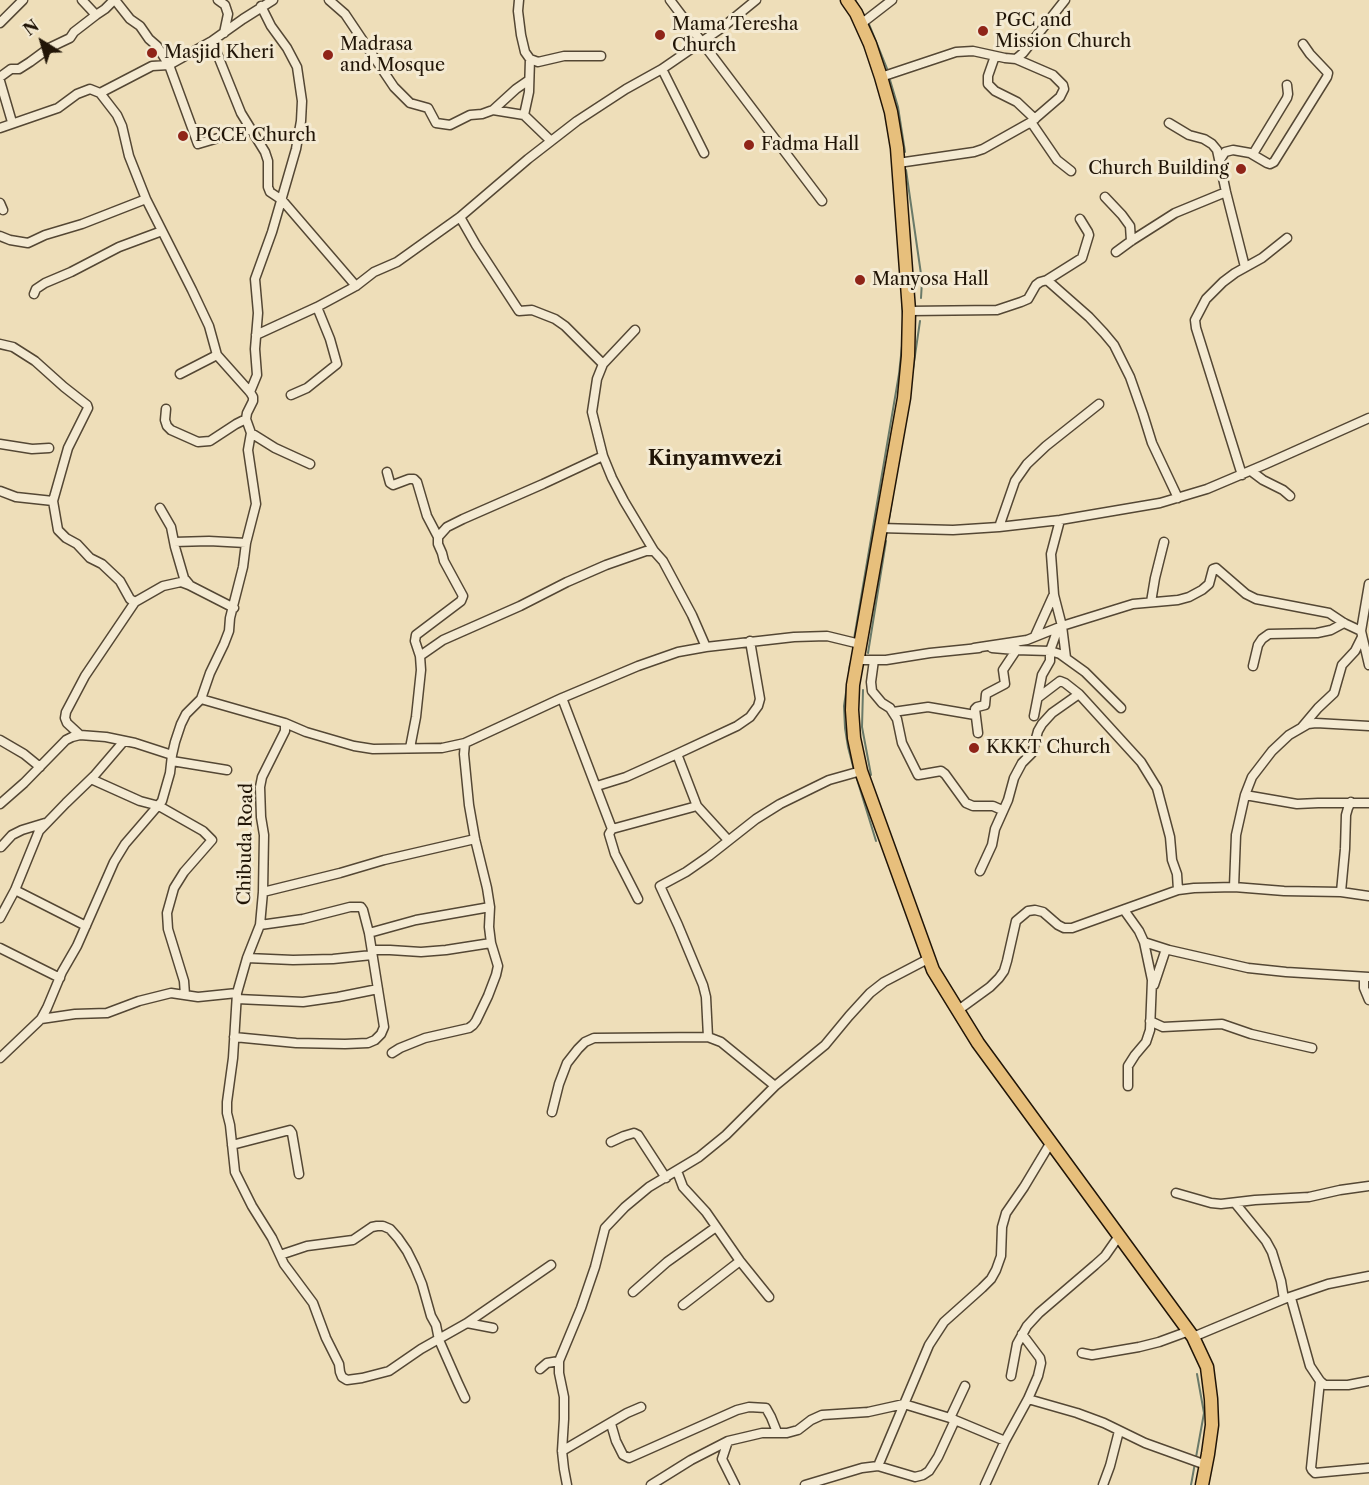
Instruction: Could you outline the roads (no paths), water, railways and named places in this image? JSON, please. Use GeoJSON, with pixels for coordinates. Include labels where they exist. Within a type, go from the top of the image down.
{"type":"FeatureCollection","features":[{"type":"Feature","properties":{"kind":"main road"},"geometry":{"type":"LineString","coordinates":[[847,0],[856,13],[870,44],[891,112],[898,163],[909,311],[904,398],[853,685],[854,738],[861,771],[933,970],[978,1043],[1191,1334],[1207,1367],[1212,1425],[1202,1485]]}},
{"type":"Feature","properties":{"kind":"street"},"geometry":{"type":"LineString","coordinates":[[0,23],[22,0]]}},
{"type":"Feature","properties":{"kind":"street"},"geometry":{"type":"LineString","coordinates":[[82,0],[96,15]]}},
{"type":"Feature","properties":{"kind":"street"},"geometry":{"type":"LineString","coordinates":[[12,122],[0,79],[11,69],[19,69],[63,42],[114,0],[157,45],[169,65],[198,144],[251,129]]}},
{"type":"Feature","properties":{"kind":"street"},"geometry":{"type":"LineString","coordinates":[[218,0],[225,5],[228,14],[224,33]]}},
{"type":"Feature","properties":{"kind":"street"},"geometry":{"type":"LineString","coordinates":[[100,93],[152,66],[169,65],[212,41],[273,0]]}},
{"type":"Feature","properties":{"kind":"street"},"geometry":{"type":"LineString","coordinates":[[329,0],[345,14],[394,87],[410,103],[428,108],[436,123],[450,125],[470,116],[493,110],[516,88],[529,80]]}},
{"type":"Feature","properties":{"kind":"street"},"geometry":{"type":"LineString","coordinates":[[519,0],[521,35],[525,51],[530,59],[529,92],[524,115]]}},
{"type":"Feature","properties":{"kind":"street"},"geometry":{"type":"LineString","coordinates":[[670,0],[822,201]]}},
{"type":"Feature","properties":{"kind":"street"},"geometry":{"type":"LineString","coordinates":[[256,334],[317,308],[356,286],[374,272],[397,262],[460,217],[577,121],[702,42],[756,0]]}},
{"type":"Feature","properties":{"kind":"street"},"geometry":{"type":"LineString","coordinates":[[861,24],[892,0]]}},
{"type":"Feature","properties":{"kind":"street"},"geometry":{"type":"LineString","coordinates":[[1016,59],[1065,0]]}},
{"type":"Feature","properties":{"kind":"street"},"geometry":{"type":"LineString","coordinates":[[250,392],[256,375],[258,305],[255,279],[282,200],[296,149],[302,101],[297,67],[261,6]]}},
{"type":"Feature","properties":{"kind":"street"},"geometry":{"type":"LineString","coordinates":[[212,41],[241,113],[265,152],[268,161],[270,192],[282,200],[356,286]]}},
{"type":"Feature","properties":{"kind":"street"},"geometry":{"type":"LineString","coordinates":[[1220,160],[1230,150],[1252,154],[1267,163],[1274,162],[1326,81],[1328,73],[1303,44]]}},
{"type":"Feature","properties":{"kind":"street"},"geometry":{"type":"LineString","coordinates":[[882,77],[956,52],[973,51],[1016,59],[1053,75],[1064,89],[1060,98],[1033,120],[996,143],[974,152],[898,163]]}},
{"type":"Feature","properties":{"kind":"street"},"geometry":{"type":"LineString","coordinates":[[530,59],[538,62],[564,56],[601,56]]}},
{"type":"Feature","properties":{"kind":"street"},"geometry":{"type":"LineString","coordinates":[[995,56],[988,76],[988,84],[995,91],[1017,102],[1033,120],[1057,160],[1071,171]]}},
{"type":"Feature","properties":{"kind":"street"},"geometry":{"type":"LineString","coordinates":[[662,69],[704,153]]}},
{"type":"Feature","properties":{"kind":"street"},"geometry":{"type":"LineString","coordinates":[[1252,154],[1287,98],[1287,85]]}},
{"type":"Feature","properties":{"kind":"street"},"geometry":{"type":"LineString","coordinates":[[0,128],[58,108],[77,94],[90,89],[100,93],[117,115],[129,156],[146,199],[201,308],[217,354],[250,392],[253,401],[246,419],[251,433],[248,450],[255,504],[227,638],[210,673],[201,699],[186,714],[181,723],[166,789],[159,806],[125,844],[114,862],[77,946],[41,1019],[0,1058]]}},
{"type":"Feature","properties":{"kind":"street"},"geometry":{"type":"LineString","coordinates":[[493,110],[524,115],[551,141]]}},
{"type":"Feature","properties":{"kind":"street"},"geometry":{"type":"LineString","coordinates":[[1169,123],[1189,135],[1204,139],[1218,150],[1245,267]]}},
{"type":"Feature","properties":{"kind":"street"},"geometry":{"type":"LineString","coordinates":[[1116,252],[1175,213],[1226,192]]}},
{"type":"Feature","properties":{"kind":"street"},"geometry":{"type":"LineString","coordinates":[[1105,197],[1130,226],[1131,240]]}},
{"type":"Feature","properties":{"kind":"street"},"geometry":{"type":"LineString","coordinates":[[0,236],[28,243],[146,199]]}},
{"type":"Feature","properties":{"kind":"street"},"geometry":{"type":"LineString","coordinates":[[460,217],[519,311],[532,310],[555,319],[603,364]]}},
{"type":"Feature","properties":{"kind":"street"},"geometry":{"type":"LineString","coordinates":[[909,311],[997,310],[1028,299],[1036,285],[1082,258],[1089,235],[1080,219]]}},
{"type":"Feature","properties":{"kind":"street"},"geometry":{"type":"LineString","coordinates":[[34,294],[36,289],[45,283],[119,248],[162,231]]}},
{"type":"Feature","properties":{"kind":"street"},"geometry":{"type":"LineString","coordinates":[[1287,238],[1262,258],[1230,276],[1206,299],[1195,322],[1246,473],[1284,490],[1290,496]]}},
{"type":"Feature","properties":{"kind":"street"},"geometry":{"type":"LineString","coordinates":[[1047,280],[1089,318],[1114,345],[1130,377],[1152,443],[1178,498]]}},
{"type":"Feature","properties":{"kind":"street"},"geometry":{"type":"LineString","coordinates":[[291,395],[307,388],[337,364],[317,308]]}},
{"type":"Feature","properties":{"kind":"street"},"geometry":{"type":"LineString","coordinates":[[634,330],[603,364],[597,379],[592,412],[603,456],[612,478],[654,551],[663,561],[706,647]]}},
{"type":"Feature","properties":{"kind":"street"},"geometry":{"type":"LineString","coordinates":[[0,344],[13,347],[35,361],[87,405],[88,408],[68,448],[53,501],[58,530],[77,544],[90,558],[102,564],[120,581],[130,599],[135,602]]}},
{"type":"Feature","properties":{"kind":"street"},"geometry":{"type":"LineString","coordinates":[[180,374],[217,354]]}},
{"type":"Feature","properties":{"kind":"street"},"geometry":{"type":"LineString","coordinates":[[999,526],[1015,481],[1027,464],[1099,404]]}},
{"type":"Feature","properties":{"kind":"street"},"geometry":{"type":"LineString","coordinates":[[166,409],[167,426],[198,442],[210,441],[246,419]]}},
{"type":"Feature","properties":{"kind":"street"},"geometry":{"type":"LineString","coordinates":[[880,528],[953,530],[999,526],[1060,520],[1160,503],[1207,489],[1246,473],[1369,417]]}},
{"type":"Feature","properties":{"kind":"street"},"geometry":{"type":"LineString","coordinates":[[251,433],[275,448],[310,464]]}},
{"type":"Feature","properties":{"kind":"street"},"geometry":{"type":"LineString","coordinates":[[0,444],[32,449],[50,448]]}},
{"type":"Feature","properties":{"kind":"street"},"geometry":{"type":"LineString","coordinates":[[438,537],[447,527],[463,519],[603,456]]}},
{"type":"Feature","properties":{"kind":"street"},"geometry":{"type":"LineString","coordinates":[[387,472],[390,483],[393,485],[412,478],[417,482],[427,516],[438,537],[444,561],[463,596],[461,601],[416,634],[415,640],[421,670],[410,748]]}},
{"type":"Feature","properties":{"kind":"street"},"geometry":{"type":"LineString","coordinates":[[0,491],[16,496],[53,501]]}},
{"type":"Feature","properties":{"kind":"street"},"geometry":{"type":"LineString","coordinates":[[160,508],[171,527],[184,578],[189,585]]}},
{"type":"Feature","properties":{"kind":"street"},"geometry":{"type":"LineString","coordinates":[[1060,520],[1051,554],[1054,595],[1066,658]]}},
{"type":"Feature","properties":{"kind":"street"},"geometry":{"type":"LineString","coordinates":[[174,542],[246,543]]}},
{"type":"Feature","properties":{"kind":"street"},"geometry":{"type":"LineString","coordinates":[[1151,602],[1164,542]]}},
{"type":"Feature","properties":{"kind":"street"},"geometry":{"type":"LineString","coordinates":[[420,656],[443,640],[520,606],[567,582],[606,565],[646,551],[654,551]]}},
{"type":"Feature","properties":{"kind":"street"},"geometry":{"type":"LineString","coordinates":[[857,660],[886,660],[1031,638],[1133,604],[1179,600],[1196,594],[1209,584],[1213,568],[1216,568],[1246,594],[1256,598],[1329,613],[1362,634],[1369,665]]}},
{"type":"Feature","properties":{"kind":"street"},"geometry":{"type":"LineString","coordinates":[[80,735],[67,723],[66,712],[85,676],[135,602],[163,586],[181,582],[234,608]]}},
{"type":"Feature","properties":{"kind":"street"},"geometry":{"type":"LineString","coordinates":[[1302,727],[1334,693],[1342,665],[1355,651],[1362,634],[1369,587]]}},
{"type":"Feature","properties":{"kind":"street"},"geometry":{"type":"LineString","coordinates":[[978,733],[975,709],[985,705],[986,694],[1005,684],[1003,670],[1015,651],[1031,638],[1054,595]]}},
{"type":"Feature","properties":{"kind":"street"},"geometry":{"type":"LineString","coordinates":[[1253,666],[1258,645],[1269,634],[1317,633],[1331,630],[1344,623]]}},
{"type":"Feature","properties":{"kind":"street"},"geometry":{"type":"LineString","coordinates":[[1034,716],[1042,675],[1050,661],[1050,651],[1059,628]]}},
{"type":"Feature","properties":{"kind":"street"},"geometry":{"type":"LineString","coordinates":[[201,699],[354,746],[373,749],[442,748],[465,743],[562,698],[678,652],[794,637],[827,636],[860,644]]}},
{"type":"Feature","properties":{"kind":"street"},"geometry":{"type":"LineString","coordinates":[[597,786],[627,777],[737,726],[750,717],[755,712],[760,699],[750,641]]}},
{"type":"Feature","properties":{"kind":"street"},"geometry":{"type":"LineString","coordinates":[[974,648],[1050,651],[1060,654],[1085,672],[1121,708]]}},
{"type":"Feature","properties":{"kind":"street"},"geometry":{"type":"LineString","coordinates":[[874,660],[872,691],[897,719],[902,743],[918,775],[941,771],[966,803],[973,806],[993,806],[1002,810]]}},
{"type":"Feature","properties":{"kind":"street"},"geometry":{"type":"LineString","coordinates":[[1038,697],[1060,681],[1079,694],[1141,762],[1157,788],[1170,837],[1178,890]]}},
{"type":"Feature","properties":{"kind":"street"},"geometry":{"type":"LineString","coordinates":[[980,871],[992,845],[995,829],[1008,800],[1011,785],[1018,769],[1032,753],[1038,731],[1052,713],[1079,694]]}},
{"type":"Feature","properties":{"kind":"street"},"geometry":{"type":"LineString","coordinates":[[562,698],[612,829]]}},
{"type":"Feature","properties":{"kind":"street"},"geometry":{"type":"LineString","coordinates":[[893,712],[928,707],[975,715]]}},
{"type":"Feature","properties":{"kind":"street","name":"Chibuda Road"},"geometry":{"type":"LineString","coordinates":[[285,723],[285,732],[262,777],[261,817],[264,835],[260,925],[247,958],[237,996],[233,1058],[227,1102],[235,1172],[284,1264],[314,1303],[342,1377],[347,1380],[389,1371],[421,1349],[439,1340]]}},
{"type":"Feature","properties":{"kind":"street"},"geometry":{"type":"LineString","coordinates":[[1234,887],[1236,835],[1245,795],[1252,777],[1272,751],[1289,735],[1302,727],[1317,723],[1369,726]]}},
{"type":"Feature","properties":{"kind":"street"},"geometry":{"type":"LineString","coordinates":[[0,804],[66,740],[80,735],[124,741],[172,758],[226,770]]}},
{"type":"Feature","properties":{"kind":"street"},"geometry":{"type":"LineString","coordinates":[[0,740],[24,754],[40,767]]}},
{"type":"Feature","properties":{"kind":"street"},"geometry":{"type":"LineString","coordinates":[[0,918],[15,890],[39,831],[91,779],[124,741]]}},
{"type":"Feature","properties":{"kind":"street"},"geometry":{"type":"LineString","coordinates":[[392,1053],[425,1038],[469,1028],[473,1025],[496,975],[498,966],[491,944],[487,888],[469,806],[465,743]]}},
{"type":"Feature","properties":{"kind":"street"},"geometry":{"type":"LineString","coordinates":[[677,754],[697,806],[728,840]]}},
{"type":"Feature","properties":{"kind":"street"},"geometry":{"type":"LineString","coordinates":[[708,1037],[706,997],[703,985],[660,886],[686,872],[756,819],[787,800],[829,780],[861,771]]}},
{"type":"Feature","properties":{"kind":"street"},"geometry":{"type":"LineString","coordinates":[[91,779],[140,801],[159,806],[203,831],[212,840],[184,872],[174,888],[167,913],[168,929],[183,975],[185,995]]}},
{"type":"Feature","properties":{"kind":"street"},"geometry":{"type":"LineString","coordinates":[[1245,795],[1297,804],[1369,803]]}},
{"type":"Feature","properties":{"kind":"street"},"geometry":{"type":"LineString","coordinates":[[1341,892],[1346,849],[1346,815],[1351,802]]}},
{"type":"Feature","properties":{"kind":"street"},"geometry":{"type":"LineString","coordinates":[[638,899],[609,838],[612,829],[697,806]]}},
{"type":"Feature","properties":{"kind":"street"},"geometry":{"type":"LineString","coordinates":[[1,846],[12,835],[45,823]]}},
{"type":"Feature","properties":{"kind":"street"},"geometry":{"type":"LineString","coordinates":[[263,892],[475,838]]}},
{"type":"Feature","properties":{"kind":"street"},"geometry":{"type":"LineString","coordinates":[[957,1011],[990,987],[1004,971],[1016,921],[1028,911],[1043,912],[1058,925],[1072,928],[1178,890],[1194,888],[1234,887],[1341,892],[1369,896]]}},
{"type":"Feature","properties":{"kind":"street"},"geometry":{"type":"LineString","coordinates":[[15,890],[86,926]]}},
{"type":"Feature","properties":{"kind":"street"},"geometry":{"type":"LineString","coordinates":[[234,1037],[306,1043],[368,1043],[381,1034],[384,1027],[369,933],[361,907],[260,925]]}},
{"type":"Feature","properties":{"kind":"street"},"geometry":{"type":"LineString","coordinates":[[369,933],[416,920],[490,907]]}},
{"type":"Feature","properties":{"kind":"street"},"geometry":{"type":"LineString","coordinates":[[1124,910],[1144,942],[1152,988],[1150,1030],[1146,1042],[1128,1066],[1128,1086]]}},
{"type":"Feature","properties":{"kind":"street"},"geometry":{"type":"LineString","coordinates":[[1144,942],[1248,968],[1366,977],[1364,988],[1369,1000]]}},
{"type":"Feature","properties":{"kind":"street"},"geometry":{"type":"LineString","coordinates":[[247,958],[294,960],[390,950],[421,952],[446,950],[491,944]]}},
{"type":"Feature","properties":{"kind":"street"},"geometry":{"type":"LineString","coordinates":[[0,948],[60,978]]}},
{"type":"Feature","properties":{"kind":"street"},"geometry":{"type":"LineString","coordinates":[[1152,988],[1166,949]]}},
{"type":"Feature","properties":{"kind":"street"},"geometry":{"type":"LineString","coordinates":[[567,1485],[562,1451],[564,1397],[559,1361],[595,1267],[604,1228],[649,1187],[677,1172],[726,1135],[775,1086],[825,1045],[870,993],[884,982],[928,959]]}},
{"type":"Feature","properties":{"kind":"street"},"geometry":{"type":"LineString","coordinates":[[41,1019],[75,1014],[107,1013],[139,1001],[171,993],[303,1002],[378,989]]}},
{"type":"Feature","properties":{"kind":"street"},"geometry":{"type":"LineString","coordinates":[[1150,1021],[1163,1027],[1222,1024],[1251,1034],[1312,1048]]}},
{"type":"Feature","properties":{"kind":"street"},"geometry":{"type":"LineString","coordinates":[[552,1112],[567,1064],[585,1042],[594,1038],[708,1037],[721,1042],[775,1086]]}},
{"type":"Feature","properties":{"kind":"street"},"geometry":{"type":"LineString","coordinates":[[232,1145],[290,1130],[299,1174]]}},
{"type":"Feature","properties":{"kind":"street"},"geometry":{"type":"LineString","coordinates":[[611,1142],[634,1133],[638,1135],[666,1178]]}},
{"type":"Feature","properties":{"kind":"street"},"geometry":{"type":"LineString","coordinates":[[878,1466],[929,1345],[944,1322],[982,1288],[996,1270],[1001,1256],[1004,1218],[1050,1142]]}},
{"type":"Feature","properties":{"kind":"street"},"geometry":{"type":"LineString","coordinates":[[677,1172],[683,1187],[698,1202],[769,1297]]}},
{"type":"Feature","properties":{"kind":"street"},"geometry":{"type":"LineString","coordinates":[[1176,1193],[1211,1203],[1235,1203],[1309,1197],[1369,1186]]}},
{"type":"Feature","properties":{"kind":"street"},"geometry":{"type":"LineString","coordinates":[[1235,1203],[1266,1241],[1272,1252],[1310,1366],[1320,1381],[1332,1385],[1368,1383]]}},
{"type":"Feature","properties":{"kind":"street"},"geometry":{"type":"LineString","coordinates":[[280,1255],[306,1246],[353,1240],[372,1227],[383,1226],[390,1229],[415,1267],[436,1325],[439,1340],[465,1398]]}},
{"type":"Feature","properties":{"kind":"street"},"geometry":{"type":"LineString","coordinates":[[633,1292],[667,1262],[716,1227]]}},
{"type":"Feature","properties":{"kind":"street"},"geometry":{"type":"LineString","coordinates":[[1011,1376],[1017,1344],[1027,1326],[1105,1256],[1119,1236]]}},
{"type":"Feature","properties":{"kind":"street"},"geometry":{"type":"LineString","coordinates":[[683,1305],[740,1261]]}},
{"type":"Feature","properties":{"kind":"street"},"geometry":{"type":"LineString","coordinates":[[439,1340],[551,1265]]}},
{"type":"Feature","properties":{"kind":"street"},"geometry":{"type":"LineString","coordinates":[[1082,1353],[1092,1355],[1139,1347],[1191,1334],[1328,1284],[1369,1276]]}},
{"type":"Feature","properties":{"kind":"street"},"geometry":{"type":"LineString","coordinates":[[467,1323],[493,1328]]}},
{"type":"Feature","properties":{"kind":"street"},"geometry":{"type":"LineString","coordinates":[[985,1485],[1038,1376],[1040,1358],[1022,1334]]}},
{"type":"Feature","properties":{"kind":"street"},"geometry":{"type":"LineString","coordinates":[[540,1369],[547,1363],[559,1361]]}},
{"type":"Feature","properties":{"kind":"street"},"geometry":{"type":"LineString","coordinates":[[1320,1381],[1312,1470],[1315,1473],[1369,1468]]}},
{"type":"Feature","properties":{"kind":"street"},"geometry":{"type":"LineString","coordinates":[[805,1485],[862,1468],[878,1466],[915,1477],[923,1475],[929,1471],[938,1457],[965,1386]]}},
{"type":"Feature","properties":{"kind":"street"},"geometry":{"type":"LineString","coordinates":[[1028,1399],[1077,1413],[1145,1443],[1206,1465]]}},
{"type":"Feature","properties":{"kind":"street"},"geometry":{"type":"LineString","coordinates":[[651,1485],[728,1441],[749,1435],[793,1432],[822,1415],[868,1412],[904,1404],[953,1419],[1005,1442]]}},
{"type":"Feature","properties":{"kind":"street"},"geometry":{"type":"LineString","coordinates":[[562,1451],[641,1407]]}},
{"type":"Feature","properties":{"kind":"street"},"geometry":{"type":"LineString","coordinates":[[611,1424],[623,1455],[629,1458],[737,1410],[749,1407],[766,1408],[777,1432]]}},
{"type":"Feature","properties":{"kind":"street"},"geometry":{"type":"LineString","coordinates":[[1103,1485],[1119,1431]]}},
{"type":"Feature","properties":{"kind":"street"},"geometry":{"type":"LineString","coordinates":[[728,1441],[722,1459],[735,1485]]}},
{"type":"Feature","properties":{"kind":"waterway"},"geometry":{"type":"LineString","coordinates":[[855,0],[865,17]]}},
{"type":"Feature","properties":{"kind":"waterway"},"geometry":{"type":"LineString","coordinates":[[869,24],[888,71]]}},
{"type":"Feature","properties":{"kind":"waterway"},"geometry":{"type":"LineString","coordinates":[[890,80],[898,107],[905,152]]}},
{"type":"Feature","properties":{"kind":"waterway"},"geometry":{"type":"LineString","coordinates":[[906,170],[922,281],[921,298]]}},
{"type":"Feature","properties":{"kind":"waterway"},"geometry":{"type":"LineString","coordinates":[[902,303],[903,316]]}},
{"type":"Feature","properties":{"kind":"waterway"},"geometry":{"type":"LineString","coordinates":[[913,369],[920,321]]}},
{"type":"Feature","properties":{"kind":"waterway"},"geometry":{"type":"LineString","coordinates":[[854,639],[902,346]]}},
{"type":"Feature","properties":{"kind":"waterway"},"geometry":{"type":"LineString","coordinates":[[889,519],[893,493]]}},
{"type":"Feature","properties":{"kind":"waterway"},"geometry":{"type":"LineString","coordinates":[[868,653],[886,541]]}},
{"type":"Feature","properties":{"kind":"waterway"},"geometry":{"type":"LineString","coordinates":[[849,672],[850,664]]}},
{"type":"Feature","properties":{"kind":"waterway"},"geometry":{"type":"LineString","coordinates":[[847,686],[844,706],[845,728],[854,770]]}},
{"type":"Feature","properties":{"kind":"waterway"},"geometry":{"type":"LineString","coordinates":[[863,690],[862,727],[871,775]]}},
{"type":"Feature","properties":{"kind":"waterway"},"geometry":{"type":"LineString","coordinates":[[856,776],[876,841]]}},
{"type":"Feature","properties":{"kind":"waterway"},"geometry":{"type":"LineString","coordinates":[[1191,1485],[1204,1413],[1197,1374]]}},
{"type":"Feature","properties":{"kind":"place","name":"PGC and Mission Church"},"geometry":{"type":"Point","coordinates":[983,31]}},
{"type":"Feature","properties":{"kind":"place","name":"Mama Teresha Church"},"geometry":{"type":"Point","coordinates":[660,35]}},
{"type":"Feature","properties":{"kind":"place","name":"Masjid Kheri"},"geometry":{"type":"Point","coordinates":[152,53]}},
{"type":"Feature","properties":{"kind":"place","name":"Madrasa and Mosque"},"geometry":{"type":"Point","coordinates":[328,55]}},
{"type":"Feature","properties":{"kind":"place","name":"PCCE Church"},"geometry":{"type":"Point","coordinates":[183,136]}},
{"type":"Feature","properties":{"kind":"place","name":"Fadma Hall"},"geometry":{"type":"Point","coordinates":[749,145]}},
{"type":"Feature","properties":{"kind":"place","name":"Church Building"},"geometry":{"type":"Point","coordinates":[1241,169]}},
{"type":"Feature","properties":{"kind":"place","name":"Manyosa Hall"},"geometry":{"type":"Point","coordinates":[860,280]}},
{"type":"Feature","properties":{"kind":"place","name":"KKKT Church"},"geometry":{"type":"Point","coordinates":[974,748]}},
{"type":"Feature","properties":{"kind":"district","name":"Kinyamwezi"},"geometry":{"type":"Point","coordinates":[715,459]}}]}
